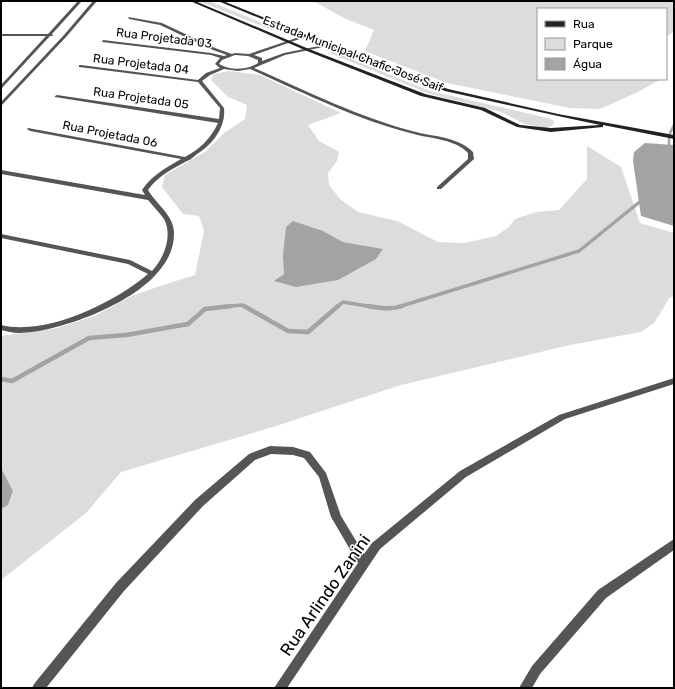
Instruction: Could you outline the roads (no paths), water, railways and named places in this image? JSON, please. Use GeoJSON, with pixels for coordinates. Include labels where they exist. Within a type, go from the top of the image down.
{"type":"FeatureCollection","features":[{"type":"Feature","properties":{"kind":"street"},"geometry":{"type":"LineString","coordinates":[[1,88],[80,1]]}},
{"type":"Feature","properties":{"kind":"street"},"geometry":{"type":"LineString","coordinates":[[1,105],[65,36],[95,1]]}},
{"type":"Feature","properties":{"kind":"street","name":"Estrada Municipal Chafic José Saif"},"geometry":{"type":"LineString","coordinates":[[192,1],[308,50],[423,95],[483,109],[519,126],[546,130],[595,128],[604,125]]}},
{"type":"Feature","properties":{"kind":"street","name":"Estrada Municipal Chafic José Saif"},"geometry":{"type":"LineString","coordinates":[[220,1],[328,45],[447,90],[604,125]]}},
{"type":"Feature","properties":{"kind":"street"},"geometry":{"type":"LineString","coordinates":[[129,18],[157,23],[218,51],[231,55]]}},
{"type":"Feature","properties":{"kind":"street"},"geometry":{"type":"LineString","coordinates":[[1,35],[65,36]]}},
{"type":"Feature","properties":{"kind":"street"},"geometry":{"type":"LineString","coordinates":[[250,55],[306,36]]}},
{"type":"Feature","properties":{"kind":"street"},"geometry":{"type":"LineString","coordinates":[[174,49],[191,48],[197,46],[197,42],[189,37]]}},
{"type":"Feature","properties":{"kind":"street","name":"Rua Projetada 03"},"geometry":{"type":"LineString","coordinates":[[103,41],[174,49],[223,57]]}},
{"type":"Feature","properties":{"kind":"street"},"geometry":{"type":"LineString","coordinates":[[260,63],[260,59],[258,57],[250,55],[231,55],[218,60],[217,64],[224,68],[237,70],[251,68],[284,54],[328,45]]}},
{"type":"Feature","properties":{"kind":"street","name":"Rua Projetada 04"},"geometry":{"type":"LineString","coordinates":[[82,66],[199,81]]}},
{"type":"Feature","properties":{"kind":"street"},"geometry":{"type":"LineString","coordinates":[[1,327],[11,330],[40,328],[92,313],[120,299],[153,274],[165,258],[169,249],[172,234],[168,220],[149,198],[145,190],[152,180],[188,159],[209,142],[222,121],[222,108],[199,81],[208,74],[224,68]]}},
{"type":"Feature","properties":{"kind":"street"},"geometry":{"type":"LineString","coordinates":[[251,68],[361,117],[399,129],[451,141],[467,148],[471,153],[471,159],[439,188]]}},
{"type":"Feature","properties":{"kind":"street","name":"Rua Projetada 05"},"geometry":{"type":"LineString","coordinates":[[57,96],[222,121]]}},
{"type":"Feature","properties":{"kind":"street"},"geometry":{"type":"LineString","coordinates":[[546,130],[554,127],[558,122],[558,115]]}},
{"type":"Feature","properties":{"kind":"street"},"geometry":{"type":"LineString","coordinates":[[604,125],[674,137]]}},
{"type":"Feature","properties":{"kind":"street","name":"Rua Projetada 06"},"geometry":{"type":"LineString","coordinates":[[30,129],[188,159]]}},
{"type":"Feature","properties":{"kind":"street"},"geometry":{"type":"LineString","coordinates":[[1,172],[149,198]]}},
{"type":"Feature","properties":{"kind":"street"},"geometry":{"type":"LineString","coordinates":[[1,236],[130,262],[153,274]]}},
{"type":"Feature","properties":{"kind":"street","name":"Rua Arlindo Zanini"},"geometry":{"type":"LineString","coordinates":[[280,688],[376,546],[463,474],[562,417],[674,381]]}},
{"type":"Feature","properties":{"kind":"street"},"geometry":{"type":"LineString","coordinates":[[38,688],[120,588],[199,503],[252,456],[270,450],[293,451],[307,455],[323,476],[336,517],[364,563]]}},
{"type":"Feature","properties":{"kind":"street"},"geometry":{"type":"LineString","coordinates":[[525,688],[536,670],[602,594],[674,544]]}},
{"type":"Feature","properties":{"kind":"water"},"geometry":{"type":"Polygon","coordinates":[[[645,143],[674,145],[674,226],[641,216],[633,161],[634,152],[645,143]]]}},
{"type":"Feature","properties":{"kind":"water"},"geometry":{"type":"Polygon","coordinates":[[[293,221],[323,231],[343,242],[383,249],[376,259],[338,280],[296,287],[274,281],[284,274],[283,256],[286,227],[293,221]]]}},
{"type":"Feature","properties":{"kind":"water"},"geometry":{"type":"Polygon","coordinates":[[[1,468],[13,491],[8,505],[1,509],[1,468]]]}},
{"type":"Feature","properties":{"kind":"waterway"},"geometry":{"type":"LineString","coordinates":[[670,133],[674,125]]}},
{"type":"Feature","properties":{"kind":"waterway"},"geometry":{"type":"LineString","coordinates":[[669,139],[669,148]]}},
{"type":"Feature","properties":{"kind":"waterway"},"geometry":{"type":"LineString","coordinates":[[398,307],[579,251],[642,200]]}},
{"type":"Feature","properties":{"kind":"waterway"},"geometry":{"type":"LineString","coordinates":[[337,307],[343,302],[373,307]]}},
{"type":"Feature","properties":{"kind":"waterway"},"geometry":{"type":"LineString","coordinates":[[1,379],[12,381],[89,338],[126,335],[188,324],[205,309],[229,306]]}},
{"type":"Feature","properties":{"kind":"waterway"},"geometry":{"type":"LineString","coordinates":[[221,307],[229,306]]}},
{"type":"Feature","properties":{"kind":"waterway"},"geometry":{"type":"LineString","coordinates":[[229,306],[244,306]]}},
{"type":"Feature","properties":{"kind":"waterway"},"geometry":{"type":"LineString","coordinates":[[244,306],[288,331],[308,332],[338,306]]}},
{"type":"Feature","properties":{"kind":"waterway"},"geometry":{"type":"LineString","coordinates":[[368,306],[381,308],[398,307]]}},
{"type":"Feature","properties":{"kind":"waterway"},"geometry":{"type":"LineString","coordinates":[[398,307],[402,306]]}}]}
